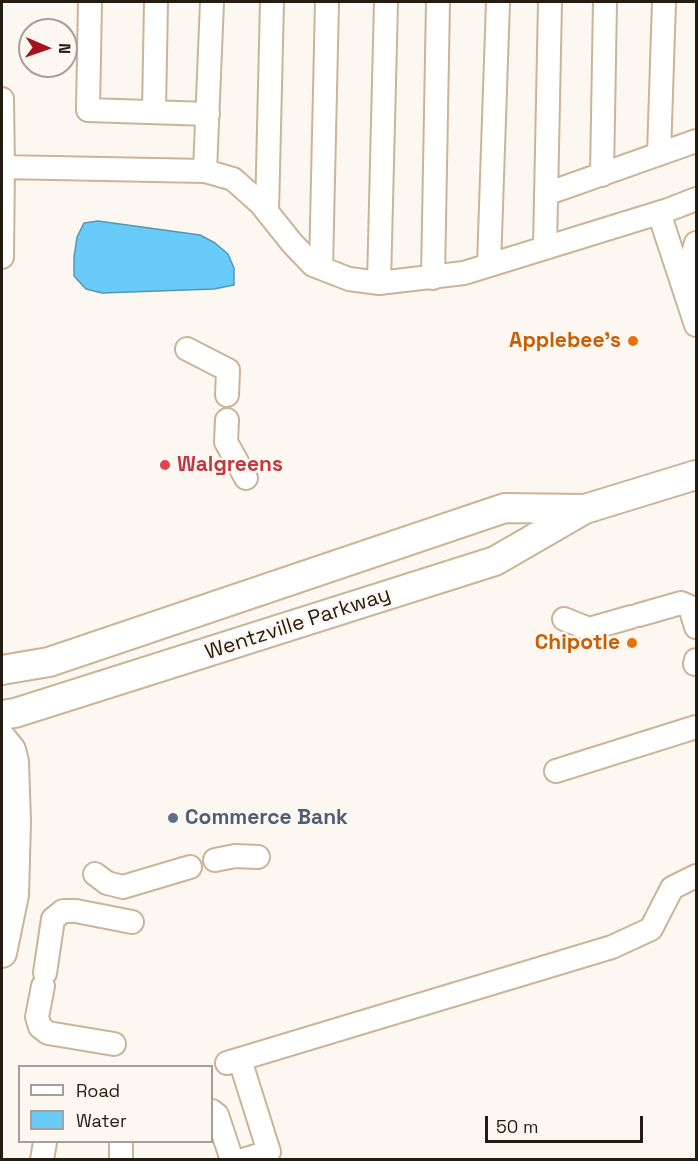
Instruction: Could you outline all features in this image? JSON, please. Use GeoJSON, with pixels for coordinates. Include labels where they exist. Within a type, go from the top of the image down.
{"type":"FeatureCollection","features":[{"type":"Feature","properties":{"kind":"main road","name":"Wentzville Parkway"},"geometry":{"type":"LineString","coordinates":[[2,715],[495,561],[585,509],[696,475]]}},
{"type":"Feature","properties":{"kind":"main road","name":"Wentzville Parkway"},"geometry":{"type":"LineString","coordinates":[[2,670],[48,662],[505,508],[585,509]]}},
{"type":"Feature","properties":{"kind":"main road"},"geometry":{"type":"LineString","coordinates":[[2,739],[11,750],[14,762],[16,821],[14,895],[2,953]]}},
{"type":"Feature","properties":{"kind":"street"},"geometry":{"type":"LineString","coordinates":[[90,2],[88,110],[208,114]]}},
{"type":"Feature","properties":{"kind":"street"},"geometry":{"type":"LineString","coordinates":[[154,112],[156,2]]}},
{"type":"Feature","properties":{"kind":"street"},"geometry":{"type":"LineString","coordinates":[[205,171],[212,2]]}},
{"type":"Feature","properties":{"kind":"street"},"geometry":{"type":"LineString","coordinates":[[267,212],[272,2]]}},
{"type":"Feature","properties":{"kind":"street"},"geometry":{"type":"LineString","coordinates":[[321,268],[327,2]]}},
{"type":"Feature","properties":{"kind":"street"},"geometry":{"type":"LineString","coordinates":[[379,283],[386,2]]}},
{"type":"Feature","properties":{"kind":"street"},"geometry":{"type":"LineString","coordinates":[[433,278],[438,2]]}},
{"type":"Feature","properties":{"kind":"street"},"geometry":{"type":"LineString","coordinates":[[489,265],[498,2]]}},
{"type":"Feature","properties":{"kind":"street"},"geometry":{"type":"LineString","coordinates":[[546,248],[550,2]]}},
{"type":"Feature","properties":{"kind":"street"},"geometry":{"type":"LineString","coordinates":[[602,175],[605,2]]}},
{"type":"Feature","properties":{"kind":"street"},"geometry":{"type":"LineString","coordinates":[[659,154],[664,2]]}},
{"type":"Feature","properties":{"kind":"street"},"geometry":{"type":"LineString","coordinates":[[2,99],[2,256]]}},
{"type":"Feature","properties":{"kind":"street"},"geometry":{"type":"LineString","coordinates":[[546,194],[696,141]]}},
{"type":"Feature","properties":{"kind":"street"},"geometry":{"type":"LineString","coordinates":[[2,167],[205,171],[233,179],[260,203],[313,265],[349,279],[379,283],[464,273],[659,213],[696,199]]}},
{"type":"Feature","properties":{"kind":"street"},"geometry":{"type":"LineString","coordinates":[[659,213],[696,326]]}},
{"type":"Feature","properties":{"kind":"street"},"geometry":{"type":"LineString","coordinates":[[684,285],[696,243]]}},
{"type":"Feature","properties":{"kind":"street"},"geometry":{"type":"LineString","coordinates":[[187,349],[228,370],[227,395]]}},
{"type":"Feature","properties":{"kind":"street"},"geometry":{"type":"LineString","coordinates":[[227,420],[226,442],[246,478]]}},
{"type":"Feature","properties":{"kind":"street"},"geometry":{"type":"LineString","coordinates":[[564,619],[589,629],[681,603],[690,607],[696,627]]}},
{"type":"Feature","properties":{"kind":"street"},"geometry":{"type":"LineString","coordinates":[[556,771],[696,727]]}},
{"type":"Feature","properties":{"kind":"street"},"geometry":{"type":"LineString","coordinates":[[215,860],[235,855],[258,857]]}},
{"type":"Feature","properties":{"kind":"street"},"geometry":{"type":"LineString","coordinates":[[95,874],[107,883],[123,887],[190,867]]}},
{"type":"Feature","properties":{"kind":"street"},"geometry":{"type":"LineString","coordinates":[[243,1160],[272,1156],[234,1061],[612,947],[651,929],[672,888],[696,876]]}},
{"type":"Feature","properties":{"kind":"street"},"geometry":{"type":"LineString","coordinates":[[114,1044],[48,1033],[40,1027],[37,1017],[53,919],[63,911],[76,910],[132,922]]}},
{"type":"Feature","properties":{"kind":"street"},"geometry":{"type":"LineString","coordinates":[[213,1112],[217,1115],[232,1160]]}},
{"type":"Feature","properties":{"kind":"street"},"geometry":{"type":"LineString","coordinates":[[42,1160],[45,1143]]}},
{"type":"Feature","properties":{"kind":"street"},"geometry":{"type":"LineString","coordinates":[[121,1143],[121,1160]]}},
{"type":"Feature","properties":{"kind":"water"},"geometry":{"type":"Polygon","coordinates":[[[98,221],[200,235],[215,243],[228,254],[234,268],[234,285],[214,289],[102,293],[86,289],[74,276],[77,237],[84,223],[98,221]]]}},
{"type":"Feature","properties":{"kind":"place","name":"Applebee's"},"geometry":{"type":"Point","coordinates":[633,341]}},
{"type":"Feature","properties":{"kind":"place","name":"Walgreens"},"geometry":{"type":"Point","coordinates":[165,465]}},
{"type":"Feature","properties":{"kind":"place","name":"Chipotle"},"geometry":{"type":"Point","coordinates":[632,643]}},
{"type":"Feature","properties":{"kind":"place","name":"Commerce Bank"},"geometry":{"type":"Point","coordinates":[173,818]}}]}
